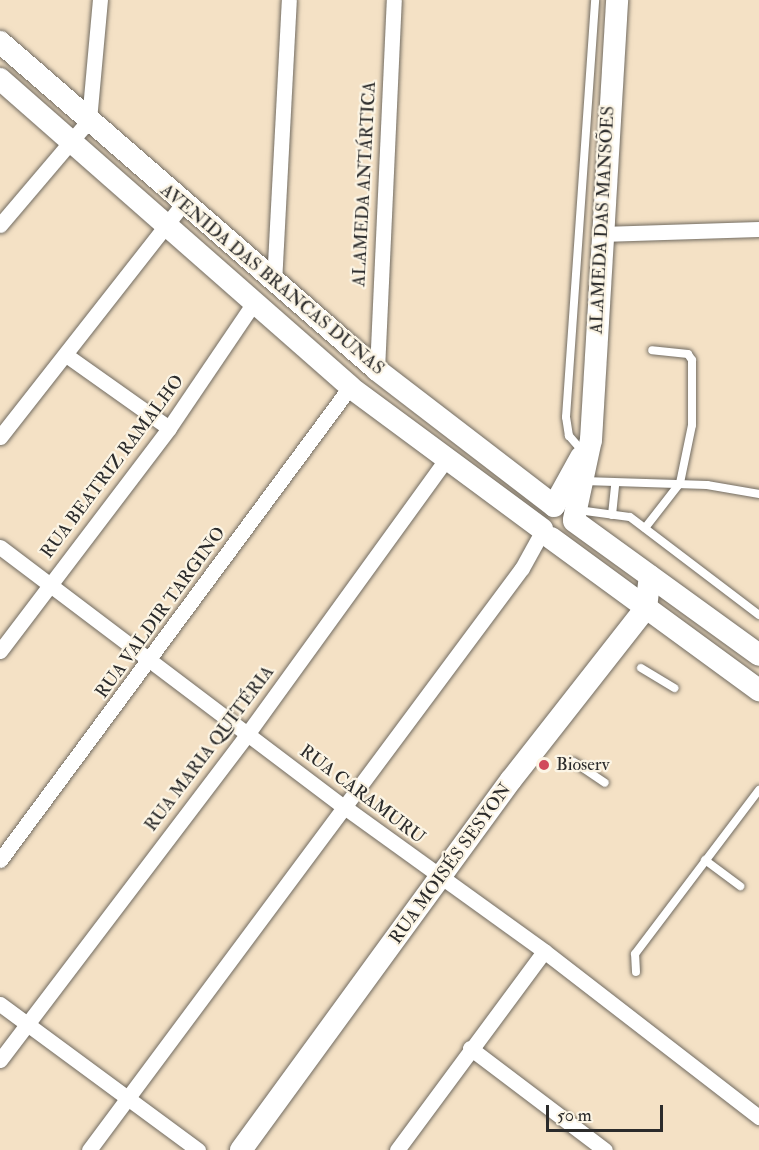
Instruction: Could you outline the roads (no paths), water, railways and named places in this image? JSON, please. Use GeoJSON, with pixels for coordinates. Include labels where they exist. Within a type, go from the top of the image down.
{"type":"FeatureCollection","features":[{"type":"Feature","properties":{"kind":"main road","name":"ALAMEDA DAS MANSÕES"},"geometry":{"type":"LineString","coordinates":[[547,534],[543,514],[567,512],[575,480],[587,450],[617,0]]}},
{"type":"Feature","properties":{"kind":"main road","name":"AVENIDA DAS BRANCAS DUNAS"},"geometry":{"type":"LineString","coordinates":[[0,42],[182,205],[377,370],[529,486],[756,653]]}},
{"type":"Feature","properties":{"kind":"main road","name":"AVENIDA DAS BRANCAS DUNAS"},"geometry":{"type":"LineString","coordinates":[[0,79],[70,144],[350,387],[759,690]]}},
{"type":"Feature","properties":{"kind":"main road"},"geometry":{"type":"LineString","coordinates":[[529,486],[548,488],[575,480]]}},
{"type":"Feature","properties":{"kind":"main road"},"geometry":{"type":"LineString","coordinates":[[547,534],[566,537],[567,512]]}},
{"type":"Feature","properties":{"kind":"main road"},"geometry":{"type":"LineString","coordinates":[[646,608],[650,576]]}},
{"type":"Feature","properties":{"kind":"main road","name":"RUA MOISÉS SESYON"},"geometry":{"type":"LineString","coordinates":[[241,1150],[442,879],[512,780],[646,608]]}},
{"type":"Feature","properties":{"kind":"main road"},"geometry":{"type":"LineString","coordinates":[[736,673],[756,653]]}},
{"type":"Feature","properties":{"kind":"street"},"geometry":{"type":"LineString","coordinates":[[0,225],[88,120],[100,0]]}},
{"type":"Feature","properties":{"kind":"street"},"geometry":{"type":"LineString","coordinates":[[273,283],[289,0]]}},
{"type":"Feature","properties":{"kind":"street","name":"ALAMEDA ANTÁRTICA"},"geometry":{"type":"LineString","coordinates":[[377,370],[394,0]]}},
{"type":"Feature","properties":{"kind":"street"},"geometry":{"type":"LineString","coordinates":[[0,437],[182,205]]}},
{"type":"Feature","properties":{"kind":"street"},"geometry":{"type":"LineString","coordinates":[[601,234],[759,229]]}},
{"type":"Feature","properties":{"kind":"street","name":"RUA BEATRIZ RAMALHO"},"geometry":{"type":"LineString","coordinates":[[0,651],[169,428],[253,304]]}},
{"type":"Feature","properties":{"kind":"street"},"geometry":{"type":"LineString","coordinates":[[66,355],[169,428]]}},
{"type":"Feature","properties":{"kind":"street","name":"RUA VALDIR TARGINO"},"geometry":{"type":"LineString","coordinates":[[0,860],[151,660],[350,387]]}},
{"type":"Feature","properties":{"kind":"street","name":"RUA MARIA QUITÉRIA"},"geometry":{"type":"LineString","coordinates":[[0,1060],[248,733],[447,458]]}},
{"type":"Feature","properties":{"kind":"street"},"geometry":{"type":"LineString","coordinates":[[89,1150],[547,534]]}},
{"type":"Feature","properties":{"kind":"street","name":"RUA CARAMURU"},"geometry":{"type":"LineString","coordinates":[[0,547],[343,806],[544,951],[759,1117]]}},
{"type":"Feature","properties":{"kind":"street"},"geometry":{"type":"LineString","coordinates":[[399,1149],[470,1048],[544,951]]}},
{"type":"Feature","properties":{"kind":"street"},"geometry":{"type":"LineString","coordinates":[[0,1004],[127,1100],[198,1150]]}},
{"type":"Feature","properties":{"kind":"street"},"geometry":{"type":"LineString","coordinates":[[470,1048],[605,1150]]}},
{"type":"Feature","properties":{"kind":"lane"},"geometry":{"type":"LineString","coordinates":[[587,450],[569,436],[566,417],[595,0]]}},
{"type":"Feature","properties":{"kind":"lane"},"geometry":{"type":"LineString","coordinates":[[645,528],[680,483],[692,425],[694,364],[687,354],[652,350]]}},
{"type":"Feature","properties":{"kind":"lane"},"geometry":{"type":"LineString","coordinates":[[575,480],[615,483],[680,483],[759,494]]}},
{"type":"Feature","properties":{"kind":"lane"},"geometry":{"type":"LineString","coordinates":[[612,515],[615,483]]}},
{"type":"Feature","properties":{"kind":"lane"},"geometry":{"type":"LineString","coordinates":[[567,512],[630,517],[759,615]]}},
{"type":"Feature","properties":{"kind":"lane"},"geometry":{"type":"LineString","coordinates":[[641,668],[674,688]]}},
{"type":"Feature","properties":{"kind":"lane"},"geometry":{"type":"LineString","coordinates":[[574,762],[605,783]]}},
{"type":"Feature","properties":{"kind":"lane"},"geometry":{"type":"LineString","coordinates":[[636,972],[635,954],[759,790]]}},
{"type":"Feature","properties":{"kind":"lane"},"geometry":{"type":"LineString","coordinates":[[705,860],[740,886]]}},
{"type":"Feature","properties":{"kind":"place","name":"Bioserv"},"geometry":{"type":"Point","coordinates":[544,765]}}]}
